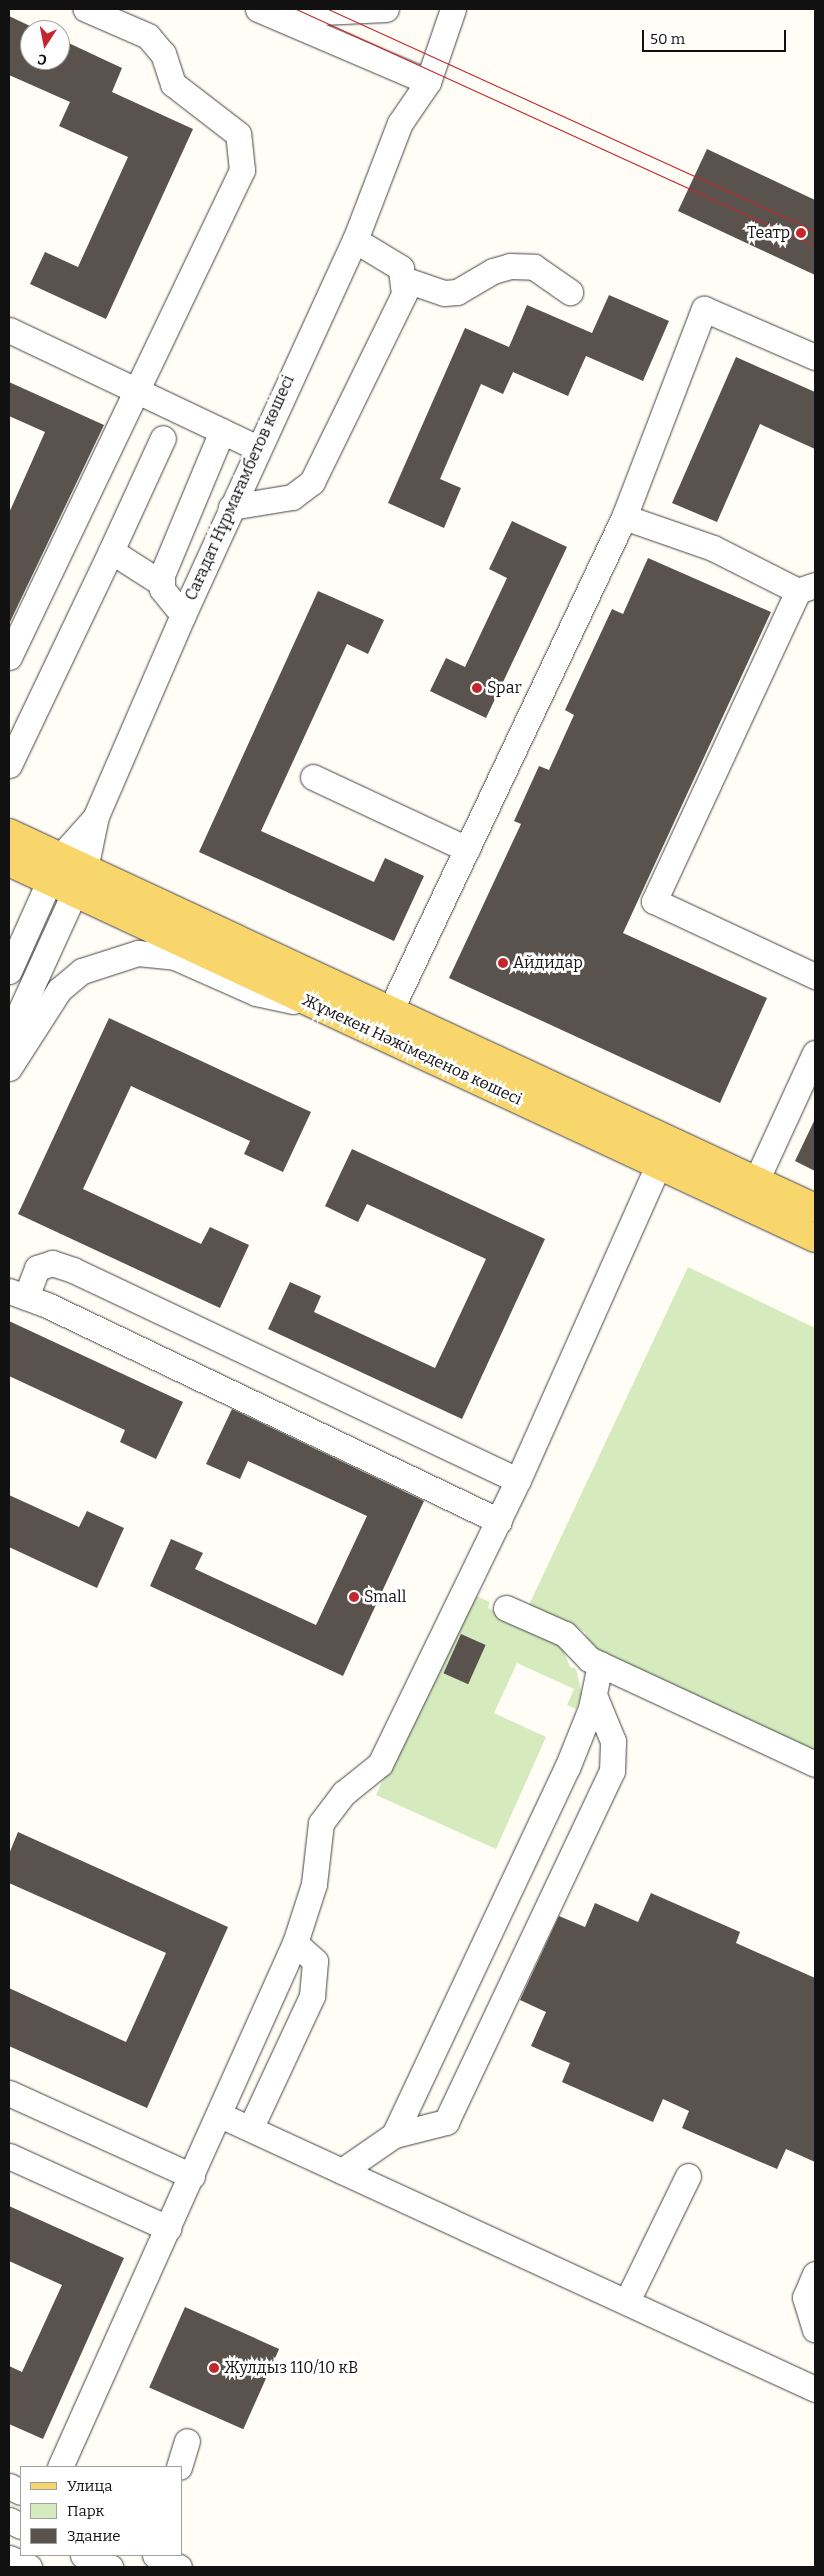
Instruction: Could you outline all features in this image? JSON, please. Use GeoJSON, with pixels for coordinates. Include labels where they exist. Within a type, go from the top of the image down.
{"type":"FeatureCollection","features":[{"type":"Feature","properties":{"kind":"main road","name":"Жұмекен Нәжімеденов көшесі"},"geometry":{"type":"LineString","coordinates":[[9,833],[61,878]]}},
{"type":"Feature","properties":{"kind":"main road","name":"Жұмекен Нәжімеденов көшесі"},"geometry":{"type":"LineString","coordinates":[[9,862],[61,878],[319,1006],[815,1238]]}},
{"type":"Feature","properties":{"kind":"main road","name":"Жұмекен Нәжімеденов көшесі"},"geometry":{"type":"LineString","coordinates":[[61,878],[85,869],[815,1208]]}},
{"type":"Feature","properties":{"kind":"street"},"geometry":{"type":"LineString","coordinates":[[9,657],[242,170],[238,134],[173,84],[163,54],[148,36],[86,9]]}},
{"type":"Feature","properties":{"kind":"street"},"geometry":{"type":"LineString","coordinates":[[264,12],[386,9]]}},
{"type":"Feature","properties":{"kind":"street","name":"Сағадат Нұрмағамбетов көшесі"},"geometry":{"type":"LineString","coordinates":[[9,972],[96,816],[183,615],[354,240],[400,123],[428,82],[453,9]]}},
{"type":"Feature","properties":{"kind":"street"},"geometry":{"type":"LineString","coordinates":[[264,12],[428,82]]}},
{"type":"Feature","properties":{"kind":"street"},"geometry":{"type":"LineString","coordinates":[[232,507],[292,497],[312,482],[404,294],[406,280],[401,268],[354,240]]}},
{"type":"Feature","properties":{"kind":"street"},"geometry":{"type":"LineString","coordinates":[[406,280],[450,292],[510,266],[534,267],[570,292]]}},
{"type":"Feature","properties":{"kind":"street"},"geometry":{"type":"LineString","coordinates":[[390,1011],[624,517],[704,309],[815,356]]}},
{"type":"Feature","properties":{"kind":"street"},"geometry":{"type":"LineString","coordinates":[[9,330],[258,448]]}},
{"type":"Feature","properties":{"kind":"street"},"geometry":{"type":"LineString","coordinates":[[161,583],[222,431]]}},
{"type":"Feature","properties":{"kind":"street"},"geometry":{"type":"LineString","coordinates":[[9,765],[163,438]]}},
{"type":"Feature","properties":{"kind":"street"},"geometry":{"type":"LineString","coordinates":[[624,517],[713,548],[807,588],[654,901],[815,976]]}},
{"type":"Feature","properties":{"kind":"street"},"geometry":{"type":"LineString","coordinates":[[111,551],[161,583],[183,615]]}},
{"type":"Feature","properties":{"kind":"street"},"geometry":{"type":"LineString","coordinates":[[313,777],[467,848]]}},
{"type":"Feature","properties":{"kind":"street","name":"Сағадат Нұрмағамбетов көшесі"},"geometry":{"type":"LineString","coordinates":[[85,869],[96,816]]}},
{"type":"Feature","properties":{"kind":"street","name":"Сағадат Нұрмағамбетов көшесі"},"geometry":{"type":"LineString","coordinates":[[9,1036],[61,878]]}},
{"type":"Feature","properties":{"kind":"street"},"geometry":{"type":"LineString","coordinates":[[9,1068],[60,990],[82,971],[138,953],[175,958],[256,993],[319,1006]]}},
{"type":"Feature","properties":{"kind":"street"},"geometry":{"type":"LineString","coordinates":[[756,1181],[815,1053]]}},
{"type":"Feature","properties":{"kind":"street"},"geometry":{"type":"LineString","coordinates":[[60,2466],[220,2115],[295,1943],[314,1884],[321,1822],[344,1793],[380,1764],[499,1521],[658,1166]]}},
{"type":"Feature","properties":{"kind":"street"},"geometry":{"type":"LineString","coordinates":[[499,1521],[17,1294],[37,1268],[52,1263],[74,1270],[518,1480]]}},
{"type":"Feature","properties":{"kind":"street"},"geometry":{"type":"LineString","coordinates":[[506,1608],[566,1634],[600,1664],[815,1764]]}},
{"type":"Feature","properties":{"kind":"street"},"geometry":{"type":"LineString","coordinates":[[394,2135],[514,1886],[594,1695],[600,1664]]}},
{"type":"Feature","properties":{"kind":"street"},"geometry":{"type":"LineString","coordinates":[[342,2172],[394,2135],[446,2122],[612,1771],[613,1741],[594,1695]]}},
{"type":"Feature","properties":{"kind":"street"},"geometry":{"type":"LineString","coordinates":[[251,2128],[312,1996],[315,1961],[295,1943]]}},
{"type":"Feature","properties":{"kind":"street"},"geometry":{"type":"LineString","coordinates":[[9,2093],[192,2176]]}},
{"type":"Feature","properties":{"kind":"street"},"geometry":{"type":"LineString","coordinates":[[220,2115],[815,2389]]}},
{"type":"Feature","properties":{"kind":"street"},"geometry":{"type":"LineString","coordinates":[[9,2156],[168,2228]]}},
{"type":"Feature","properties":{"kind":"street"},"geometry":{"type":"LineString","coordinates":[[627,2301],[688,2176]]}},
{"type":"Feature","properties":{"kind":"street"},"geometry":{"type":"LineString","coordinates":[[815,2274],[805,2297],[815,2329]]}},
{"type":"Feature","properties":{"kind":"street"},"geometry":{"type":"LineString","coordinates":[[179,2466],[187,2441]]}},
{"type":"Feature","properties":{"kind":"street"},"geometry":{"type":"LineString","coordinates":[[85,2556],[110,2567]]}},
{"type":"Feature","properties":{"kind":"street"},"geometry":{"type":"LineString","coordinates":[[157,2556],[179,2567]]}},
{"type":"Feature","properties":{"kind":"street"},"geometry":{"type":"LineString","coordinates":[[9,2558],[29,2567]]}},
{"type":"Feature","properties":{"kind":"green space"},"geometry":{"type":"Polygon","coordinates":[[[688,1267],[815,1328],[815,1760],[589,1652],[585,1632],[529,1605],[688,1267]]]}},
{"type":"Feature","properties":{"kind":"green space"},"geometry":{"type":"Polygon","coordinates":[[[467,1592],[490,1602],[488,1608],[560,1641],[570,1667],[576,1669],[582,1694],[576,1709],[567,1705],[574,1689],[517,1663],[494,1713],[546,1737],[496,1849],[376,1795],[418,1703],[427,1699],[423,1689],[467,1592]]]}},
{"type":"Feature","properties":{"kind":"building"},"geometry":{"type":"Polygon","coordinates":[[[9,16],[20,21],[20,70],[70,70],[70,44],[122,68],[112,92],[193,129],[106,319],[30,284],[45,252],[78,267],[128,157],[59,126],[70,102],[9,75],[9,16]]]}},
{"type":"Feature","properties":{"kind":"building"},"geometry":{"type":"Polygon","coordinates":[[[707,149],[815,200],[815,275],[678,211],[707,149]]]}},
{"type":"Feature","properties":{"kind":"building"},"geometry":{"type":"Polygon","coordinates":[[[609,295],[669,321],[643,381],[586,356],[568,396],[513,372],[503,394],[481,384],[440,479],[461,488],[444,528],[388,503],[465,328],[509,347],[527,305],[592,333],[609,295]]]}},
{"type":"Feature","properties":{"kind":"building"},"geometry":{"type":"Polygon","coordinates":[[[736,357],[815,392],[815,449],[760,424],[717,522],[672,503],[736,357]]]}},
{"type":"Feature","properties":{"kind":"building"},"geometry":{"type":"Polygon","coordinates":[[[9,382],[104,425],[9,624],[9,513],[45,432],[9,416],[9,382]]]}},
{"type":"Feature","properties":{"kind":"building"},"geometry":{"type":"Polygon","coordinates":[[[512,521],[567,547],[486,718],[430,691],[446,658],[465,667],[507,578],[489,569],[512,521]]]}},
{"type":"Feature","properties":{"kind":"building"},"geometry":{"type":"Polygon","coordinates":[[[648,558],[771,612],[623,933],[767,998],[720,1103],[449,978],[521,824],[514,821],[539,766],[549,770],[574,715],[565,710],[612,609],[623,614],[648,558]]]}},
{"type":"Feature","properties":{"kind":"building"},"geometry":{"type":"Polygon","coordinates":[[[318,591],[384,620],[368,654],[347,644],[261,831],[374,882],[385,858],[424,876],[394,941],[199,852],[318,591]]]}},
{"type":"Feature","properties":{"kind":"building"},"geometry":{"type":"Polygon","coordinates":[[[109,1018],[311,1112],[283,1172],[244,1154],[250,1141],[131,1086],[83,1189],[201,1244],[210,1227],[249,1245],[220,1308],[18,1214],[109,1018]]]}},
{"type":"Feature","properties":{"kind":"building"},"geometry":{"type":"Polygon","coordinates":[[[815,1119],[815,1171],[795,1161],[815,1119]]]}},
{"type":"Feature","properties":{"kind":"building"},"geometry":{"type":"Polygon","coordinates":[[[352,1149],[545,1239],[462,1419],[268,1329],[290,1282],[321,1296],[314,1312],[435,1368],[486,1259],[367,1204],[358,1222],[325,1206],[352,1149]]]}},
{"type":"Feature","properties":{"kind":"building"},"geometry":{"type":"Polygon","coordinates":[[[9,1321],[183,1402],[156,1459],[120,1442],[125,1430],[9,1376],[9,1321]]]}},
{"type":"Feature","properties":{"kind":"building"},"geometry":{"type":"Polygon","coordinates":[[[232,1409],[424,1501],[343,1676],[150,1586],[171,1539],[203,1553],[195,1569],[316,1625],[367,1516],[248,1461],[240,1479],[206,1464],[232,1409]]]}},
{"type":"Feature","properties":{"kind":"building"},"geometry":{"type":"Polygon","coordinates":[[[9,1495],[79,1527],[87,1511],[124,1528],[97,1588],[9,1547],[9,1495]]]}},
{"type":"Feature","properties":{"kind":"building"},"geometry":{"type":"Polygon","coordinates":[[[461,1634],[486,1645],[468,1684],[444,1673],[461,1634]]]}},
{"type":"Feature","properties":{"kind":"building"},"geometry":{"type":"Polygon","coordinates":[[[18,1832],[228,1927],[147,2108],[9,2046],[9,1988],[126,2042],[166,1953],[9,1883],[9,1854],[18,1832]]]}},
{"type":"Feature","properties":{"kind":"building"},"geometry":{"type":"Polygon","coordinates":[[[651,1893],[740,1932],[736,1943],[815,1978],[815,2162],[786,2149],[777,2169],[682,2128],[689,2111],[663,2099],[653,2122],[562,2082],[570,2063],[531,2046],[546,2012],[520,2000],[559,1916],[585,1927],[595,1903],[638,1922],[651,1893]]]}},
{"type":"Feature","properties":{"kind":"building"},"geometry":{"type":"Polygon","coordinates":[[[9,2206],[124,2258],[43,2439],[9,2424],[9,2366],[22,2372],[62,2285],[9,2261],[9,2206]]]}},
{"type":"Feature","properties":{"kind":"building","name":"Жулдыз 110/10 кВ"},"geometry":{"type":"Polygon","coordinates":[[[185,2307],[279,2349],[243,2429],[149,2387],[185,2307]]]}},
{"type":"Feature","properties":{"kind":"tram line"},"geometry":{"type":"LineString","coordinates":[[296,9],[815,246]]}},
{"type":"Feature","properties":{"kind":"tram line"},"geometry":{"type":"LineString","coordinates":[[328,9],[815,231]]}},
{"type":"Feature","properties":{"kind":"place","name":"Театр"},"geometry":{"type":"Point","coordinates":[801,233]}},
{"type":"Feature","properties":{"kind":"place","name":"Spar"},"geometry":{"type":"Point","coordinates":[477,688]}},
{"type":"Feature","properties":{"kind":"place","name":"Айдидар"},"geometry":{"type":"Point","coordinates":[503,963]}},
{"type":"Feature","properties":{"kind":"place","name":"Small"},"geometry":{"type":"Point","coordinates":[354,1597]}},
{"type":"Feature","properties":{"kind":"place","name":"Жулдыз 110/10 кВ"},"geometry":{"type":"Point","coordinates":[214,2368]}}]}
